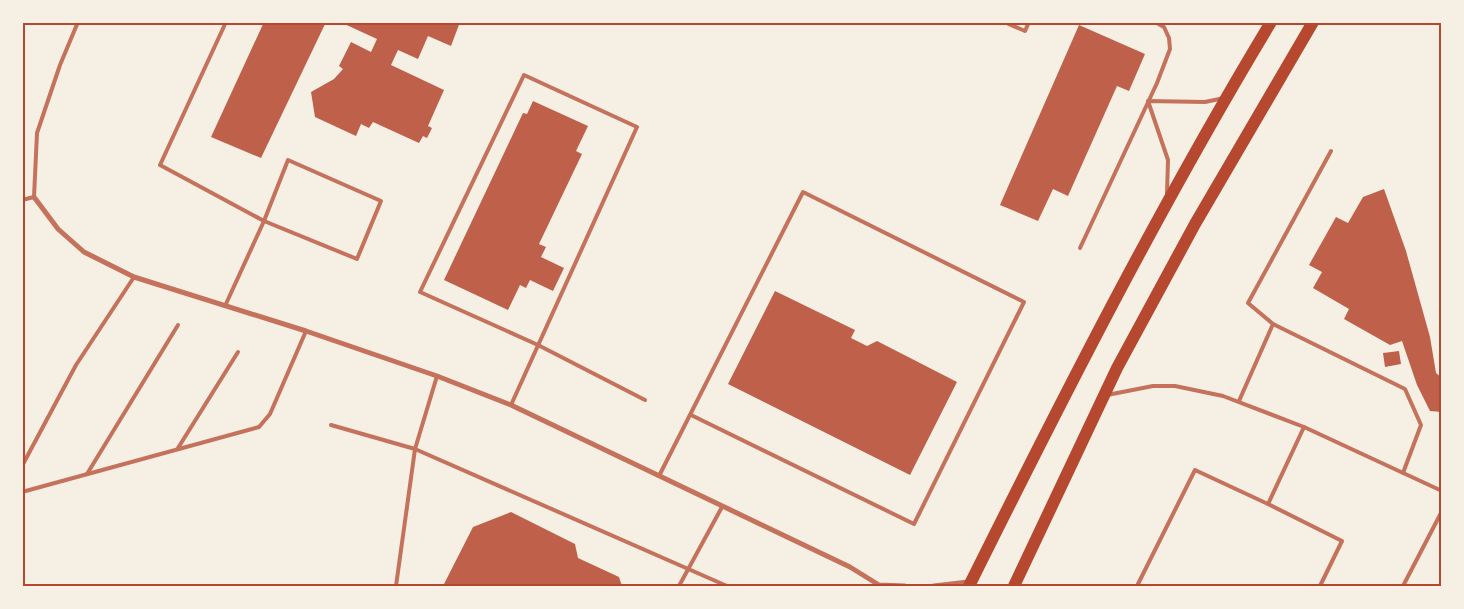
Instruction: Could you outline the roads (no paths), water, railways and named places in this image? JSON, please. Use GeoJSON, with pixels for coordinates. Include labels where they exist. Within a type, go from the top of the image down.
{"type":"FeatureCollection","features":[{"type":"Feature","properties":{"kind":"main road"},"geometry":{"type":"LineString","coordinates":[[970,584],[1074,376],[1167,200],[1271,22]]}},
{"type":"Feature","properties":{"kind":"main road"},"geometry":{"type":"LineString","coordinates":[[1014,586],[1104,395],[1195,224],[1313,22]]}},
{"type":"Feature","properties":{"kind":"street"},"geometry":{"type":"LineString","coordinates":[[34,197],[58,229],[84,252],[134,277],[306,331],[437,376],[511,405],[850,567],[880,586],[905,586]]}},
{"type":"Feature","properties":{"kind":"street"},"geometry":{"type":"LineString","coordinates":[[934,586],[970,584]]}},
{"type":"Feature","properties":{"kind":"lane"},"geometry":{"type":"LineString","coordinates":[[22,200],[34,197],[36,133],[60,65],[78,22]]}},
{"type":"Feature","properties":{"kind":"lane"},"geometry":{"type":"LineString","coordinates":[[225,306],[264,221],[288,160],[381,202],[357,259],[264,221],[160,165],[226,22]]}},
{"type":"Feature","properties":{"kind":"lane"},"geometry":{"type":"LineString","coordinates":[[1004,22],[1025,31],[1029,22]]}},
{"type":"Feature","properties":{"kind":"lane"},"geometry":{"type":"LineString","coordinates":[[1080,248],[1170,50],[1169,38],[1164,27],[1156,22]]}},
{"type":"Feature","properties":{"kind":"lane"},"geometry":{"type":"LineString","coordinates":[[511,405],[538,345],[637,127],[524,75],[420,292],[538,345],[645,400]]}},
{"type":"Feature","properties":{"kind":"lane"},"geometry":{"type":"LineString","coordinates":[[1148,102],[1205,102],[1226,97]]}},
{"type":"Feature","properties":{"kind":"lane"},"geometry":{"type":"LineString","coordinates":[[1148,102],[1168,160],[1167,200]]}},
{"type":"Feature","properties":{"kind":"lane"},"geometry":{"type":"LineString","coordinates":[[1331,152],[1248,303],[1273,324],[1405,389],[1422,425],[1403,473]]}},
{"type":"Feature","properties":{"kind":"lane"},"geometry":{"type":"LineString","coordinates":[[659,476],[803,192],[1024,302],[914,524],[691,415]]}},
{"type":"Feature","properties":{"kind":"lane"},"geometry":{"type":"LineString","coordinates":[[22,466],[76,365],[134,277]]}},
{"type":"Feature","properties":{"kind":"lane"},"geometry":{"type":"LineString","coordinates":[[1239,401],[1273,324]]}},
{"type":"Feature","properties":{"kind":"lane"},"geometry":{"type":"LineString","coordinates":[[87,474],[178,325]]}},
{"type":"Feature","properties":{"kind":"lane"},"geometry":{"type":"LineString","coordinates":[[22,492],[178,448],[247,432],[259,426],[270,414],[306,331]]}},
{"type":"Feature","properties":{"kind":"lane"},"geometry":{"type":"LineString","coordinates":[[178,448],[238,352]]}},
{"type":"Feature","properties":{"kind":"lane"},"geometry":{"type":"LineString","coordinates":[[396,586],[415,450],[437,376]]}},
{"type":"Feature","properties":{"kind":"lane"},"geometry":{"type":"LineString","coordinates":[[1104,395],[1153,386],[1175,386],[1239,401],[1304,427],[1442,491]]}},
{"type":"Feature","properties":{"kind":"lane"},"geometry":{"type":"LineString","coordinates":[[331,425],[415,450],[727,586]]}},
{"type":"Feature","properties":{"kind":"lane"},"geometry":{"type":"LineString","coordinates":[[1268,504],[1304,427]]}},
{"type":"Feature","properties":{"kind":"lane"},"geometry":{"type":"LineString","coordinates":[[1138,586],[1195,470],[1342,541],[1320,586]]}},
{"type":"Feature","properties":{"kind":"lane"},"geometry":{"type":"LineString","coordinates":[[679,586],[722,506]]}},
{"type":"Feature","properties":{"kind":"lane"},"geometry":{"type":"LineString","coordinates":[[1403,586],[1442,511]]}}]}
